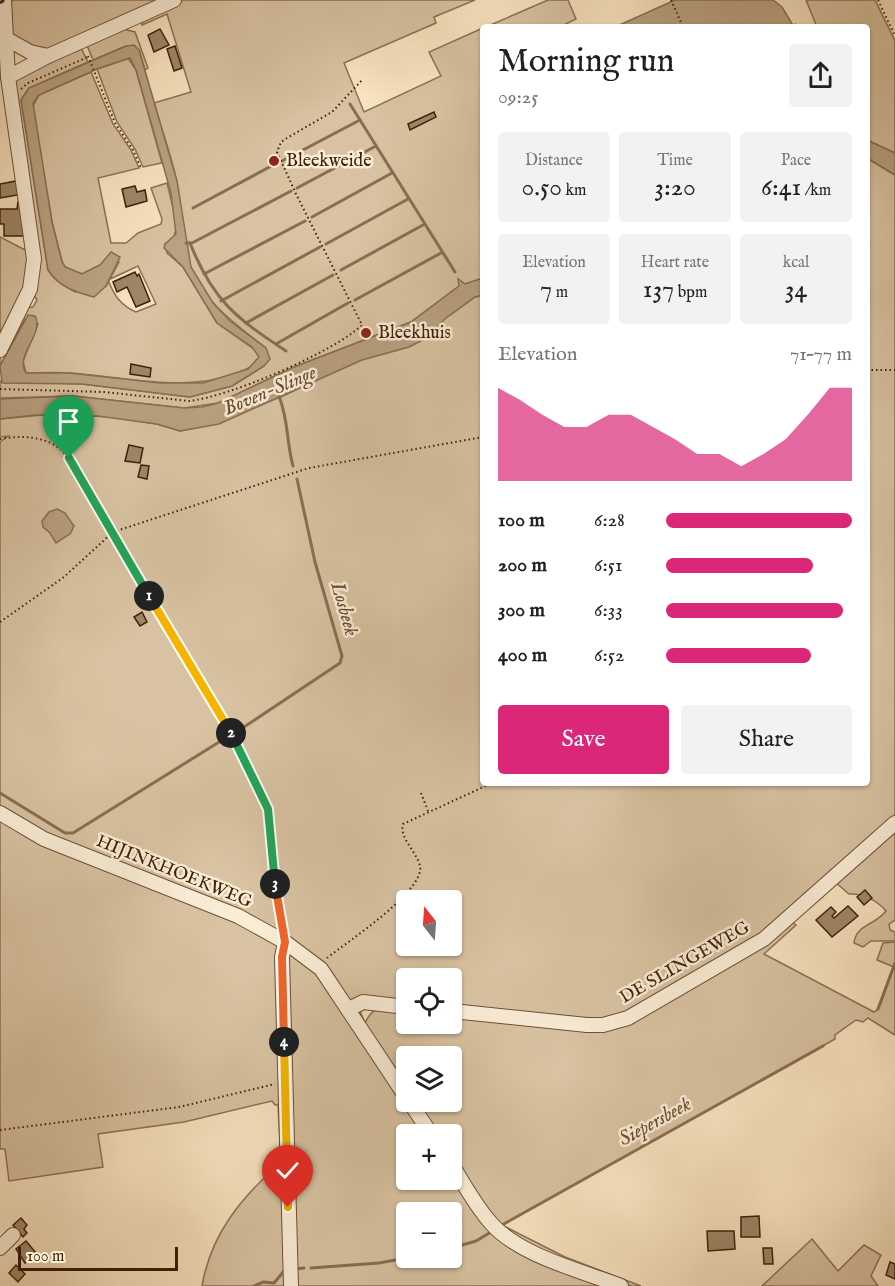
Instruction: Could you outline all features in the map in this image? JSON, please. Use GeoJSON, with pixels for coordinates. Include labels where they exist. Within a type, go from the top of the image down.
{"type":"FeatureCollection","features":[{"type":"Feature","properties":{"kind":"street"},"geometry":{"type":"LineString","coordinates":[[0,350],[30,289],[34,259],[8,77],[4,0]]}},
{"type":"Feature","properties":{"kind":"street"},"geometry":{"type":"LineString","coordinates":[[8,77],[48,56],[174,0]]}},
{"type":"Feature","properties":{"kind":"street"},"geometry":{"type":"LineString","coordinates":[[6,39],[30,52],[48,56]]}},
{"type":"Feature","properties":{"kind":"street","name":"HIJINKHOEKWEG"},"geometry":{"type":"LineString","coordinates":[[0,813],[44,840],[238,916],[285,942],[318,966],[396,1082]]}},
{"type":"Feature","properties":{"kind":"street","name":"DE SLINGEWEG"},"geometry":{"type":"LineString","coordinates":[[462,1012],[587,1025],[603,1025],[628,1018],[764,939],[895,823]]}},
{"type":"Feature","properties":{"kind":"street"},"geometry":{"type":"LineString","coordinates":[[285,942],[282,957],[291,1286]]}},
{"type":"Feature","properties":{"kind":"street"},"geometry":{"type":"LineString","coordinates":[[349,1009],[363,1002],[396,1006]]}},
{"type":"Feature","properties":{"kind":"street"},"geometry":{"type":"LineString","coordinates":[[462,1180],[490,1222],[507,1239],[547,1258],[621,1286]]}},
{"type":"Feature","properties":{"kind":"street"},"geometry":{"type":"LineString","coordinates":[[0,1248],[13,1235]]}},
{"type":"Feature","properties":{"kind":"path"},"geometry":{"type":"LineString","coordinates":[[671,0],[681,24]]}},
{"type":"Feature","properties":{"kind":"path"},"geometry":{"type":"LineString","coordinates":[[878,0],[895,36]]}},
{"type":"Feature","properties":{"kind":"path"},"geometry":{"type":"LineString","coordinates":[[19,92],[28,83],[88,58],[115,123],[133,150],[141,168]]}},
{"type":"Feature","properties":{"kind":"path"},"geometry":{"type":"LineString","coordinates":[[0,389],[104,392],[189,401],[201,400],[236,390],[348,339],[362,325],[277,152],[280,142],[332,112],[363,79]]}},
{"type":"Feature","properties":{"kind":"path"},"geometry":{"type":"LineString","coordinates":[[870,370],[895,370]]}},
{"type":"Feature","properties":{"kind":"path"},"geometry":{"type":"LineString","coordinates":[[0,439],[22,437],[57,446],[69,458],[141,585],[224,721],[264,798],[270,819],[276,900],[285,942]]}},
{"type":"Feature","properties":{"kind":"path"},"geometry":{"type":"LineString","coordinates":[[0,622],[64,577],[113,532],[296,472],[480,438]]}},
{"type":"Feature","properties":{"kind":"path"},"geometry":{"type":"LineString","coordinates":[[318,966],[405,897],[418,880],[420,864],[402,828],[408,820],[485,786]]}},
{"type":"Feature","properties":{"kind":"path"},"geometry":{"type":"LineString","coordinates":[[421,793],[428,811]]}},
{"type":"Feature","properties":{"kind":"path"},"geometry":{"type":"LineString","coordinates":[[0,1130],[179,1107],[285,1081]]}},
{"type":"Feature","properties":{"kind":"shaded area"},"geometry":{"type":"Polygon","coordinates":[[[14,0],[168,0],[57,50],[36,50],[11,34],[8,4],[14,0]]]}},
{"type":"Feature","properties":{"kind":"shaded area"},"geometry":{"type":"Polygon","coordinates":[[[180,0],[475,0],[434,17],[436,23],[344,63],[364,112],[441,76],[429,52],[480,29],[480,279],[465,284],[459,280],[459,286],[411,322],[294,367],[218,403],[184,408],[73,396],[0,398],[0,381],[82,384],[190,397],[232,386],[264,366],[266,348],[218,308],[199,284],[192,270],[187,255],[175,173],[154,103],[191,92],[167,14],[142,25],[142,21],[180,0]]]}},
{"type":"Feature","properties":{"kind":"shaded area"},"geometry":{"type":"Polygon","coordinates":[[[548,0],[568,0],[576,19],[566,24],[493,24],[548,0]]]}},
{"type":"Feature","properties":{"kind":"shaded area"},"geometry":{"type":"Polygon","coordinates":[[[806,0],[875,0],[895,41],[895,153],[870,141],[870,24],[816,24],[806,0]]]}},
{"type":"Feature","properties":{"kind":"shaded area"},"geometry":{"type":"Polygon","coordinates":[[[119,28],[135,32],[148,68],[145,70],[139,50],[126,46],[93,60],[86,43],[119,28]]]}},
{"type":"Feature","properties":{"kind":"shaded area"},"geometry":{"type":"Polygon","coordinates":[[[80,46],[88,62],[29,88],[21,100],[48,270],[55,279],[75,292],[106,286],[109,281],[118,299],[136,312],[156,304],[138,266],[110,279],[119,262],[105,260],[82,274],[65,267],[62,261],[52,222],[32,108],[39,95],[91,72],[113,124],[131,150],[139,168],[98,178],[111,243],[126,243],[138,233],[161,224],[162,219],[151,188],[167,183],[177,224],[174,237],[165,244],[167,253],[183,267],[217,323],[258,352],[259,357],[253,365],[237,373],[216,379],[174,383],[68,373],[26,373],[23,361],[38,324],[25,319],[0,366],[0,356],[25,308],[33,307],[37,300],[32,292],[11,80],[80,46]]]}},
{"type":"Feature","properties":{"kind":"shaded area"},"geometry":{"type":"Polygon","coordinates":[[[128,58],[136,70],[162,163],[143,167],[135,149],[117,122],[97,69],[128,58]]]}},
{"type":"Feature","properties":{"kind":"shaded area"},"geometry":{"type":"Polygon","coordinates":[[[870,160],[895,175],[895,819],[762,937],[628,1016],[603,1023],[588,1023],[462,1009],[462,968],[396,968],[396,1003],[355,999],[365,1023],[377,1009],[396,1007],[396,1034],[462,1034],[462,1014],[590,1028],[618,1024],[743,956],[789,920],[796,925],[764,954],[874,1012],[878,1009],[894,967],[877,960],[883,943],[895,942],[895,1035],[868,1018],[863,1022],[856,1020],[835,1035],[835,1039],[502,1225],[565,1257],[641,1286],[631,1286],[542,1252],[517,1240],[497,1225],[462,1174],[462,1124],[428,1124],[420,1112],[462,1112],[462,1046],[396,1046],[396,1075],[370,1036],[380,1064],[396,1088],[396,1112],[412,1112],[420,1124],[396,1124],[396,1190],[462,1190],[462,1188],[480,1216],[503,1239],[548,1263],[612,1286],[294,1286],[288,1085],[279,1087],[282,1089],[287,1286],[202,1286],[213,1249],[230,1217],[253,1189],[281,1162],[278,1105],[272,1101],[184,1122],[98,1134],[103,1167],[9,1181],[5,1149],[0,1149],[0,442],[8,436],[0,437],[0,419],[54,414],[110,417],[157,424],[180,431],[206,426],[283,396],[450,315],[480,296],[480,786],[870,786],[870,160]]]}},
{"type":"Feature","properties":{"kind":"shaded area"},"geometry":{"type":"Polygon","coordinates":[[[0,237],[31,253],[30,276],[0,344],[0,237]]]}},
{"type":"Feature","properties":{"kind":"shaded area"},"geometry":{"type":"Polygon","coordinates":[[[895,827],[895,920],[889,924],[890,930],[895,932],[895,941],[871,941],[863,947],[854,943],[858,932],[886,911],[869,898],[849,894],[834,881],[895,827]]]}},
{"type":"Feature","properties":{"kind":"shaded area"},"geometry":{"type":"Polygon","coordinates":[[[812,1239],[838,1271],[864,1245],[881,1255],[871,1276],[878,1286],[762,1286],[812,1239]]]}},
{"type":"Feature","properties":{"kind":"water"},"geometry":{"type":"Polygon","coordinates":[[[675,0],[773,0],[782,7],[792,24],[622,24],[675,0]]]}},
{"type":"Feature","properties":{"kind":"water"},"geometry":{"type":"Polygon","coordinates":[[[134,45],[139,50],[177,181],[191,267],[213,303],[230,321],[266,348],[270,359],[264,366],[232,386],[190,397],[82,384],[2,383],[0,366],[28,315],[35,316],[37,323],[24,359],[23,366],[26,373],[69,373],[160,383],[203,383],[248,369],[259,357],[252,347],[217,323],[183,267],[164,248],[165,244],[176,234],[171,193],[136,70],[130,58],[97,69],[39,95],[33,103],[52,222],[62,262],[65,267],[82,274],[100,265],[111,252],[120,257],[106,286],[94,297],[68,288],[57,281],[48,270],[21,100],[29,88],[126,46],[134,45]]]}},
{"type":"Feature","properties":{"kind":"water"},"geometry":{"type":"Polygon","coordinates":[[[870,141],[895,153],[895,175],[870,160],[870,141]]]}},
{"type":"Feature","properties":{"kind":"water","name":"Boven-Slinge"},"geometry":{"type":"Polygon","coordinates":[[[458,279],[465,284],[480,279],[480,296],[446,318],[425,339],[409,347],[362,360],[219,424],[180,431],[157,424],[98,416],[35,415],[0,419],[0,399],[73,396],[184,408],[218,403],[294,367],[411,322],[459,286],[458,279]]]}},
{"type":"Feature","properties":{"kind":"water"},"geometry":{"type":"Polygon","coordinates":[[[57,509],[65,513],[74,526],[70,534],[56,543],[43,527],[42,521],[49,512],[57,509]]]}},
{"type":"Feature","properties":{"kind":"building"},"geometry":{"type":"Polygon","coordinates":[[[160,29],[169,45],[154,52],[148,35],[160,29]]]}},
{"type":"Feature","properties":{"kind":"building"},"geometry":{"type":"Polygon","coordinates":[[[175,46],[182,68],[174,71],[167,49],[175,46]]]}},
{"type":"Feature","properties":{"kind":"building"},"geometry":{"type":"Polygon","coordinates":[[[434,112],[436,117],[410,130],[408,124],[434,112]]]}},
{"type":"Feature","properties":{"kind":"building"},"geometry":{"type":"Polygon","coordinates":[[[16,181],[18,195],[0,198],[0,184],[16,181]]]}},
{"type":"Feature","properties":{"kind":"building"},"geometry":{"type":"Polygon","coordinates":[[[135,186],[137,192],[145,190],[147,201],[126,207],[122,189],[135,186]]]}},
{"type":"Feature","properties":{"kind":"building"},"geometry":{"type":"Polygon","coordinates":[[[18,202],[23,203],[24,236],[4,236],[4,224],[0,224],[0,209],[17,209],[18,202]]]}},
{"type":"Feature","properties":{"kind":"building"},"geometry":{"type":"Polygon","coordinates":[[[135,272],[137,276],[139,274],[150,301],[136,307],[127,287],[117,292],[113,282],[135,272]]]}},
{"type":"Feature","properties":{"kind":"building"},"geometry":{"type":"Polygon","coordinates":[[[131,364],[151,368],[150,377],[130,374],[131,364]]]}},
{"type":"Feature","properties":{"kind":"building"},"geometry":{"type":"Polygon","coordinates":[[[129,445],[143,448],[140,463],[125,461],[129,445]]]}},
{"type":"Feature","properties":{"kind":"building"},"geometry":{"type":"Polygon","coordinates":[[[141,465],[149,466],[147,479],[138,477],[141,465]]]}},
{"type":"Feature","properties":{"kind":"building"},"geometry":{"type":"Polygon","coordinates":[[[142,612],[147,622],[140,626],[134,617],[142,612]]]}},
{"type":"Feature","properties":{"kind":"building"},"geometry":{"type":"Polygon","coordinates":[[[865,890],[872,898],[864,905],[857,897],[865,890]]]}},
{"type":"Feature","properties":{"kind":"building"},"geometry":{"type":"Polygon","coordinates":[[[848,906],[858,916],[832,937],[816,920],[831,907],[836,912],[832,916],[834,918],[848,906]]]}},
{"type":"Feature","properties":{"kind":"building"},"geometry":{"type":"Polygon","coordinates":[[[759,1216],[760,1237],[741,1237],[741,1217],[759,1216]]]}},
{"type":"Feature","properties":{"kind":"building"},"geometry":{"type":"Polygon","coordinates":[[[21,1218],[27,1225],[24,1229],[27,1233],[23,1237],[13,1225],[21,1218]]]}},
{"type":"Feature","properties":{"kind":"building"},"geometry":{"type":"Polygon","coordinates":[[[707,1231],[734,1231],[735,1249],[708,1251],[707,1231]]]}},
{"type":"Feature","properties":{"kind":"building"},"geometry":{"type":"Polygon","coordinates":[[[26,1241],[36,1253],[25,1263],[16,1249],[26,1241]]]}},
{"type":"Feature","properties":{"kind":"building"},"geometry":{"type":"Polygon","coordinates":[[[763,1248],[772,1248],[773,1264],[764,1264],[763,1248]]]}},
{"type":"Feature","properties":{"kind":"building"},"geometry":{"type":"Polygon","coordinates":[[[890,1262],[895,1264],[895,1279],[886,1275],[890,1262]]]}},
{"type":"Feature","properties":{"kind":"building"},"geometry":{"type":"Polygon","coordinates":[[[16,1265],[25,1274],[18,1282],[9,1273],[16,1265]]]}},
{"type":"Feature","properties":{"kind":"waterway"},"geometry":{"type":"LineString","coordinates":[[350,104],[455,272]]}},
{"type":"Feature","properties":{"kind":"waterway"},"geometry":{"type":"LineString","coordinates":[[282,161],[360,120]]}},
{"type":"Feature","properties":{"kind":"waterway"},"geometry":{"type":"LineString","coordinates":[[297,188],[376,146]]}},
{"type":"Feature","properties":{"kind":"waterway"},"geometry":{"type":"LineString","coordinates":[[193,208],[277,163]]}},
{"type":"Feature","properties":{"kind":"waterway"},"geometry":{"type":"LineString","coordinates":[[312,217],[392,173]]}},
{"type":"Feature","properties":{"kind":"waterway"},"geometry":{"type":"LineString","coordinates":[[186,243],[192,243],[291,191]]}},
{"type":"Feature","properties":{"kind":"waterway"},"geometry":{"type":"LineString","coordinates":[[326,244],[408,199]]}},
{"type":"Feature","properties":{"kind":"waterway"},"geometry":{"type":"LineString","coordinates":[[204,274],[305,221]]}},
{"type":"Feature","properties":{"kind":"waterway"},"geometry":{"type":"LineString","coordinates":[[341,270],[423,225]]}},
{"type":"Feature","properties":{"kind":"waterway"},"geometry":{"type":"LineString","coordinates":[[190,243],[217,294],[240,318],[286,351]]}},
{"type":"Feature","properties":{"kind":"waterway"},"geometry":{"type":"LineString","coordinates":[[221,301],[320,247]]}},
{"type":"Feature","properties":{"kind":"waterway"},"geometry":{"type":"LineString","coordinates":[[355,300],[441,253]]}},
{"type":"Feature","properties":{"kind":"waterway"},"geometry":{"type":"LineString","coordinates":[[246,323],[333,275]]}},
{"type":"Feature","properties":{"kind":"waterway"},"geometry":{"type":"LineString","coordinates":[[276,344],[348,303]]}},
{"type":"Feature","properties":{"kind":"waterway","name":"Losbeek"},"geometry":{"type":"LineString","coordinates":[[279,396],[293,466]]}},
{"type":"Feature","properties":{"kind":"waterway","name":"Losbeek"},"geometry":{"type":"LineString","coordinates":[[238,731],[340,663],[342,656],[315,562],[297,479]]}},
{"type":"Feature","properties":{"kind":"waterway","name":"Losbeek"},"geometry":{"type":"LineString","coordinates":[[0,793],[65,833],[73,833],[224,739]]}},
{"type":"Feature","properties":{"kind":"waterway","name":"Siepersbeek"},"geometry":{"type":"LineString","coordinates":[[878,1009],[895,963]]}},
{"type":"Feature","properties":{"kind":"waterway","name":"Siepersbeek"},"geometry":{"type":"LineString","coordinates":[[502,1225],[823,1046]]}},
{"type":"Feature","properties":{"kind":"waterway","name":"Siepersbeek"},"geometry":{"type":"LineString","coordinates":[[462,1245],[476,1241],[491,1232]]}},
{"type":"Feature","properties":{"kind":"waterway","name":"Siepersbeek"},"geometry":{"type":"LineString","coordinates":[[311,1268],[396,1260]]}},
{"type":"Feature","properties":{"kind":"waterway","name":"Siepersbeek"},"geometry":{"type":"LineString","coordinates":[[294,1269],[304,1268]]}},
{"type":"Feature","properties":{"kind":"waterway","name":"Siepersbeek"},"geometry":{"type":"LineString","coordinates":[[254,1286],[263,1282],[274,1283],[284,1271]]}},
{"type":"Feature","properties":{"kind":"railway"},"geometry":{"type":"LineString","coordinates":[[0,3],[4,0]]}},
{"type":"Feature","properties":{"kind":"place","name":"Bleekweide"},"geometry":{"type":"Point","coordinates":[274,161]}},
{"type":"Feature","properties":{"kind":"place","name":"Bleekhuis"},"geometry":{"type":"Point","coordinates":[366,333]}},
{"type":"Feature","properties":{"kind":"route"},"geometry":{"type":"LineString","coordinates":[[69,458],[141,585],[224,721],[268,809],[276,900],[285,942],[282,957],[288,1207]]}}]}
